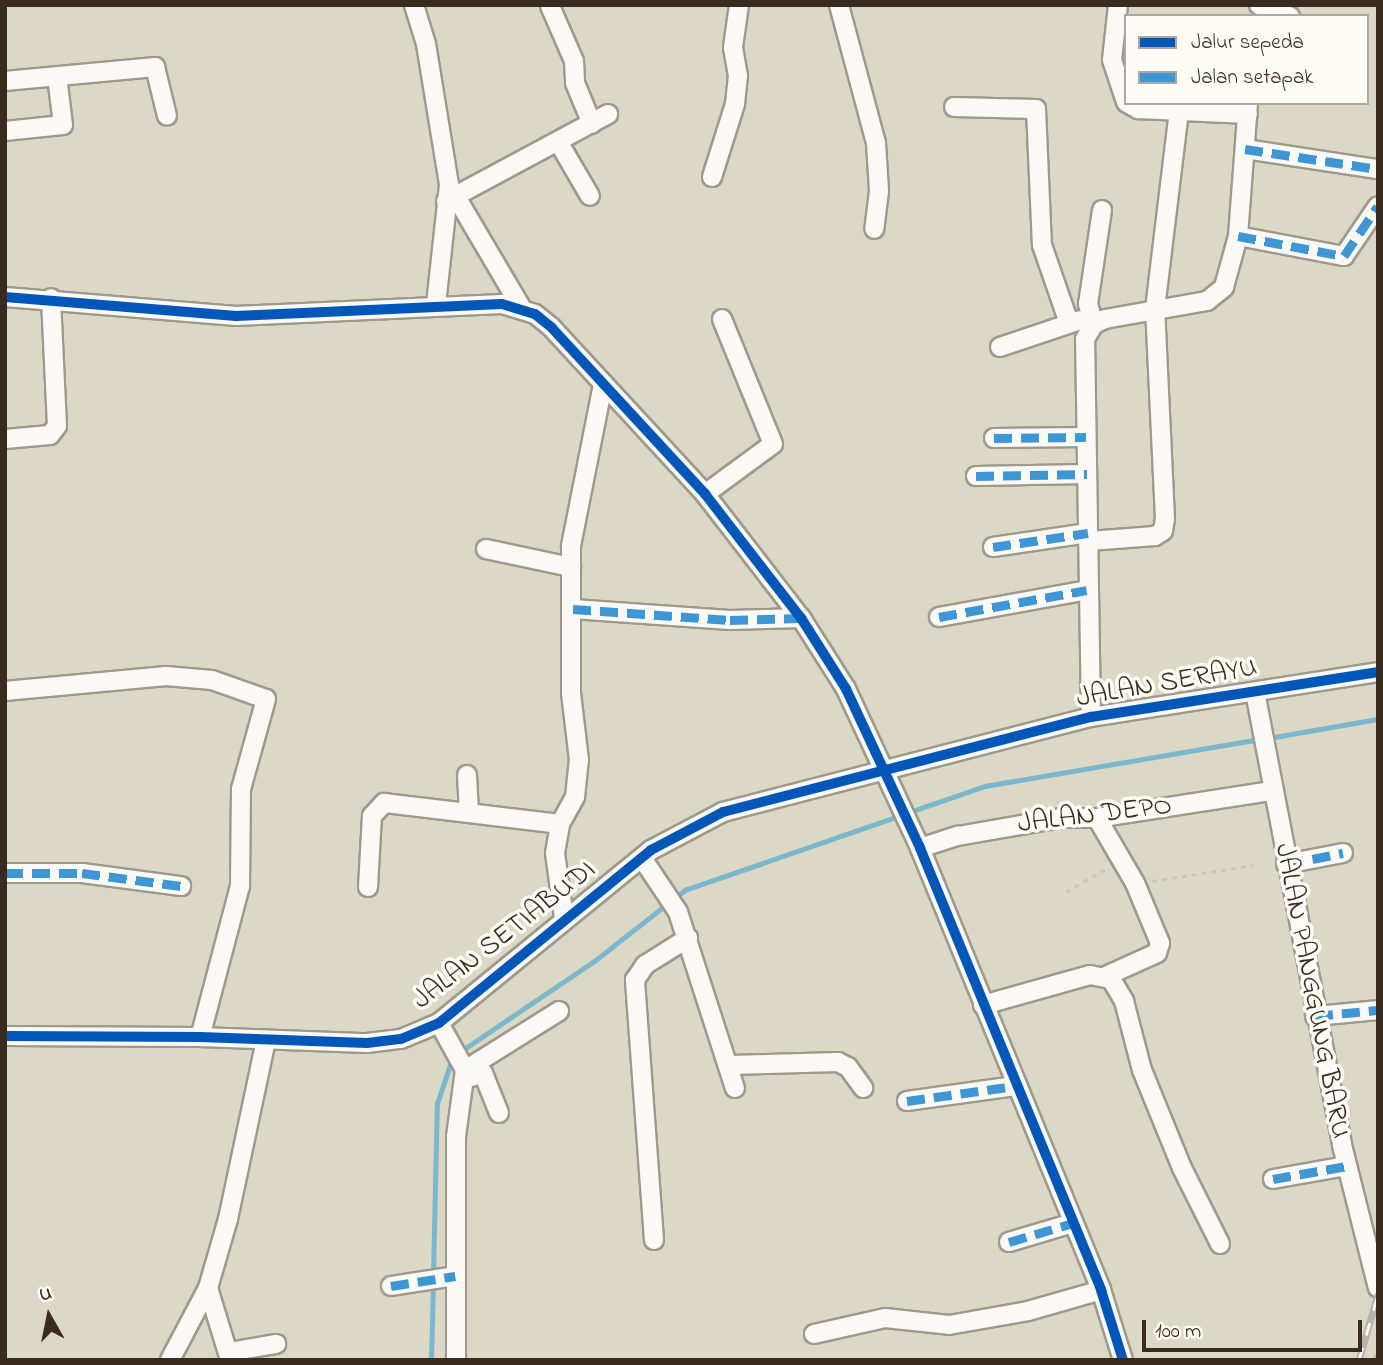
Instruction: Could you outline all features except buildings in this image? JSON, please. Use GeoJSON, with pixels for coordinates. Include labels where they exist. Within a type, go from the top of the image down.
{"type":"FeatureCollection","features":[{"type":"Feature","properties":{"kind":"street"},"geometry":{"type":"LineString","coordinates":[[414,5],[426,44],[451,195],[436,304]]}},
{"type":"Feature","properties":{"kind":"street"},"geometry":{"type":"LineString","coordinates":[[712,177],[735,104],[738,76],[733,47],[739,5]]}},
{"type":"Feature","properties":{"kind":"street"},"geometry":{"type":"LineString","coordinates":[[839,5],[876,143],[879,191],[874,229]]}},
{"type":"Feature","properties":{"kind":"street"},"geometry":{"type":"LineString","coordinates":[[1118,5],[1112,60],[1124,97]]}},
{"type":"Feature","properties":{"kind":"street"},"geometry":{"type":"LineString","coordinates":[[1259,5],[1284,14]]}},
{"type":"Feature","properties":{"kind":"street"},"geometry":{"type":"LineString","coordinates":[[550,6],[574,61],[575,83],[592,124]]}},
{"type":"Feature","properties":{"kind":"street"},"geometry":{"type":"LineString","coordinates":[[5,81],[159,68],[167,116]]}},
{"type":"Feature","properties":{"kind":"street"},"geometry":{"type":"LineString","coordinates":[[5,131],[63,125],[57,76]]}},
{"type":"Feature","properties":{"kind":"street"},"geometry":{"type":"LineString","coordinates":[[1000,346],[1069,323],[1091,321],[1120,313],[1195,304],[1219,295],[1231,268],[1238,236],[1248,109],[1179,112],[1138,105]]}},
{"type":"Feature","properties":{"kind":"street"},"geometry":{"type":"LineString","coordinates":[[954,107],[1036,108],[1042,249],[1069,323]]}},
{"type":"Feature","properties":{"kind":"street"},"geometry":{"type":"LineString","coordinates":[[993,547],[1088,537],[1155,536],[1163,531],[1155,309],[1179,112]]}},
{"type":"Feature","properties":{"kind":"street"},"geometry":{"type":"LineString","coordinates":[[451,195],[559,143],[608,114]]}},
{"type":"Feature","properties":{"kind":"street"},"geometry":{"type":"LineString","coordinates":[[559,143],[590,195]]}},
{"type":"Feature","properties":{"kind":"street"},"geometry":{"type":"LineString","coordinates":[[1245,149],[1378,169]]}},
{"type":"Feature","properties":{"kind":"street"},"geometry":{"type":"LineString","coordinates":[[451,195],[522,307],[552,328],[705,494],[801,618],[846,689],[920,848],[1015,1086],[1101,1290],[1124,1360]]}},
{"type":"Feature","properties":{"kind":"street"},"geometry":{"type":"LineString","coordinates":[[1238,236],[1344,256],[1378,206]]}},
{"type":"Feature","properties":{"kind":"street"},"geometry":{"type":"LineString","coordinates":[[1091,717],[1087,590],[1086,339],[1091,321],[1102,210]]}},
{"type":"Feature","properties":{"kind":"street"},"geometry":{"type":"LineString","coordinates":[[5,297],[51,298],[236,316],[436,304],[522,307]]}},
{"type":"Feature","properties":{"kind":"street"},"geometry":{"type":"LineString","coordinates":[[5,439],[50,435],[57,426],[51,298]]}},
{"type":"Feature","properties":{"kind":"street"},"geometry":{"type":"LineString","coordinates":[[705,494],[773,444],[722,319]]}},
{"type":"Feature","properties":{"kind":"street"},"geometry":{"type":"LineString","coordinates":[[564,918],[555,853],[560,824],[575,797],[579,774],[570,693],[573,609],[571,567],[576,509],[603,385]]}},
{"type":"Feature","properties":{"kind":"street"},"geometry":{"type":"LineString","coordinates":[[994,438],[1086,437]]}},
{"type":"Feature","properties":{"kind":"street"},"geometry":{"type":"LineString","coordinates":[[976,476],[1087,474]]}},
{"type":"Feature","properties":{"kind":"street"},"geometry":{"type":"LineString","coordinates":[[486,549],[571,567]]}},
{"type":"Feature","properties":{"kind":"street"},"geometry":{"type":"LineString","coordinates":[[939,617],[1087,590]]}},
{"type":"Feature","properties":{"kind":"street"},"geometry":{"type":"LineString","coordinates":[[573,609],[730,620],[801,618]]}},
{"type":"Feature","properties":{"kind":"street","name":"JALAN SERAYU"},"geometry":{"type":"LineString","coordinates":[[885,774],[947,752],[1091,717],[1378,672]]}},
{"type":"Feature","properties":{"kind":"street"},"geometry":{"type":"LineString","coordinates":[[5,691],[166,677],[212,680],[266,699],[242,789],[241,878],[200,1037]]}},
{"type":"Feature","properties":{"kind":"street","name":"JALAN PANGGUNG BARU"},"geometry":{"type":"LineString","coordinates":[[1255,692],[1271,791],[1315,1016],[1347,1166],[1375,1262],[1378,1288]]}},
{"type":"Feature","properties":{"kind":"street","name":"JALAN SETIABUDI"},"geometry":{"type":"LineString","coordinates":[[5,1036],[389,1042],[439,1023],[564,918],[642,858],[694,825],[745,805],[885,774]]}},
{"type":"Feature","properties":{"kind":"street"},"geometry":{"type":"LineString","coordinates":[[467,775],[469,812]]}},
{"type":"Feature","properties":{"kind":"street","name":"JALAN DEPO"},"geometry":{"type":"LineString","coordinates":[[920,848],[958,835],[1061,818],[1097,818],[1271,791]]}},
{"type":"Feature","properties":{"kind":"street"},"geometry":{"type":"LineString","coordinates":[[368,887],[371,824],[377,807],[400,804],[560,824]]}},
{"type":"Feature","properties":{"kind":"street"},"geometry":{"type":"LineString","coordinates":[[984,1005],[1072,979],[1106,976],[1160,948],[1135,883],[1097,818]]}},
{"type":"Feature","properties":{"kind":"street"},"geometry":{"type":"LineString","coordinates":[[1286,864],[1343,853]]}},
{"type":"Feature","properties":{"kind":"street"},"geometry":{"type":"LineString","coordinates":[[642,858],[666,889],[678,912],[731,1065],[735,1087]]}},
{"type":"Feature","properties":{"kind":"street"},"geometry":{"type":"LineString","coordinates":[[5,873],[82,873],[181,886]]}},
{"type":"Feature","properties":{"kind":"street"},"geometry":{"type":"LineString","coordinates":[[654,1240],[635,980],[645,965],[688,938]]}},
{"type":"Feature","properties":{"kind":"street"},"geometry":{"type":"LineString","coordinates":[[1106,976],[1121,992],[1142,1070],[1182,1168],[1220,1244]]}},
{"type":"Feature","properties":{"kind":"street"},"geometry":{"type":"LineString","coordinates":[[1315,1016],[1378,1010]]}},
{"type":"Feature","properties":{"kind":"street"},"geometry":{"type":"LineString","coordinates":[[464,1071],[559,1011]]}},
{"type":"Feature","properties":{"kind":"street"},"geometry":{"type":"LineString","coordinates":[[439,1023],[452,1041],[464,1071],[456,1137],[450,1277],[456,1360]]}},
{"type":"Feature","properties":{"kind":"street"},"geometry":{"type":"LineString","coordinates":[[170,1360],[208,1288],[228,1219],[266,1040]]}},
{"type":"Feature","properties":{"kind":"street"},"geometry":{"type":"LineString","coordinates":[[731,1065],[838,1062],[848,1067],[863,1088]]}},
{"type":"Feature","properties":{"kind":"street"},"geometry":{"type":"LineString","coordinates":[[464,1071],[483,1073],[499,1113]]}},
{"type":"Feature","properties":{"kind":"street"},"geometry":{"type":"LineString","coordinates":[[907,1101],[1015,1086]]}},
{"type":"Feature","properties":{"kind":"street"},"geometry":{"type":"LineString","coordinates":[[1273,1179],[1347,1166]]}},
{"type":"Feature","properties":{"kind":"street"},"geometry":{"type":"LineString","coordinates":[[1009,1241],[1073,1223]]}},
{"type":"Feature","properties":{"kind":"street"},"geometry":{"type":"LineString","coordinates":[[391,1286],[450,1277]]}},
{"type":"Feature","properties":{"kind":"street"},"geometry":{"type":"LineString","coordinates":[[208,1288],[230,1356],[276,1344]]}},
{"type":"Feature","properties":{"kind":"street"},"geometry":{"type":"LineString","coordinates":[[814,1334],[885,1318],[949,1325],[1028,1311],[1101,1290]]}},
{"type":"Feature","properties":{"kind":"path"},"geometry":{"type":"LineString","coordinates":[[1066,892],[1121,860]]}},
{"type":"Feature","properties":{"kind":"path"},"geometry":{"type":"LineString","coordinates":[[1135,883],[1254,865]]}},
{"type":"Feature","properties":{"kind":"waterway"},"geometry":{"type":"LineString","coordinates":[[1269,738],[1378,719]]}},
{"type":"Feature","properties":{"kind":"waterway"},"geometry":{"type":"LineString","coordinates":[[907,813],[985,786],[1261,739]]}},
{"type":"Feature","properties":{"kind":"waterway"},"geometry":{"type":"LineString","coordinates":[[674,898],[685,890],[899,816]]}},
{"type":"Feature","properties":{"kind":"waterway"},"geometry":{"type":"LineString","coordinates":[[461,1051],[593,962],[667,904]]}},
{"type":"Feature","properties":{"kind":"waterway"},"geometry":{"type":"LineString","coordinates":[[433,1275],[437,1104],[452,1059]]}},
{"type":"Feature","properties":{"kind":"waterway"},"geometry":{"type":"LineString","coordinates":[[431,1360],[433,1284]]}},
{"type":"Feature","properties":{"kind":"railway"},"geometry":{"type":"LineString","coordinates":[[1359,1360],[1378,1294]]}},
{"type":"Feature","properties":{"kind":"railway"},"geometry":{"type":"LineString","coordinates":[[1376,1360],[1378,1355]]}},
{"type":"Feature","properties":{"kind":"marked path"},"geometry":{"type":"LineString","coordinates":[[1245,149],[1378,169]]}},
{"type":"Feature","properties":{"kind":"marked path"},"geometry":{"type":"LineString","coordinates":[[1238,236],[1344,256],[1378,206]]}},
{"type":"Feature","properties":{"kind":"marked path"},"geometry":{"type":"LineString","coordinates":[[994,438],[1086,437]]}},
{"type":"Feature","properties":{"kind":"marked path"},"geometry":{"type":"LineString","coordinates":[[976,476],[1087,474]]}},
{"type":"Feature","properties":{"kind":"marked path"},"geometry":{"type":"LineString","coordinates":[[993,547],[1088,533]]}},
{"type":"Feature","properties":{"kind":"marked path"},"geometry":{"type":"LineString","coordinates":[[939,617],[1087,590]]}},
{"type":"Feature","properties":{"kind":"marked path"},"geometry":{"type":"LineString","coordinates":[[573,609],[730,620],[801,618]]}},
{"type":"Feature","properties":{"kind":"marked path"},"geometry":{"type":"LineString","coordinates":[[1286,864],[1343,853]]}},
{"type":"Feature","properties":{"kind":"marked path"},"geometry":{"type":"LineString","coordinates":[[5,873],[82,873],[181,886]]}},
{"type":"Feature","properties":{"kind":"marked path"},"geometry":{"type":"LineString","coordinates":[[1315,1016],[1378,1010]]}},
{"type":"Feature","properties":{"kind":"marked path"},"geometry":{"type":"LineString","coordinates":[[907,1101],[1015,1086]]}},
{"type":"Feature","properties":{"kind":"marked path"},"geometry":{"type":"LineString","coordinates":[[1273,1179],[1347,1166]]}},
{"type":"Feature","properties":{"kind":"marked path"},"geometry":{"type":"LineString","coordinates":[[1009,1242],[1073,1223]]}},
{"type":"Feature","properties":{"kind":"marked path"},"geometry":{"type":"LineString","coordinates":[[391,1286],[455,1276]]}},
{"type":"Feature","properties":{"kind":"cycle path"},"geometry":{"type":"LineString","coordinates":[[5,297],[236,316],[502,304],[535,314],[552,328],[705,494],[801,618],[846,689],[920,848],[1101,1290],[1123,1360]]}},
{"type":"Feature","properties":{"kind":"cycle path"},"geometry":{"type":"LineString","coordinates":[[5,1036],[200,1037],[367,1043],[401,1039],[439,1023],[651,850],[723,812],[1091,717],[1378,672]]}}]}
